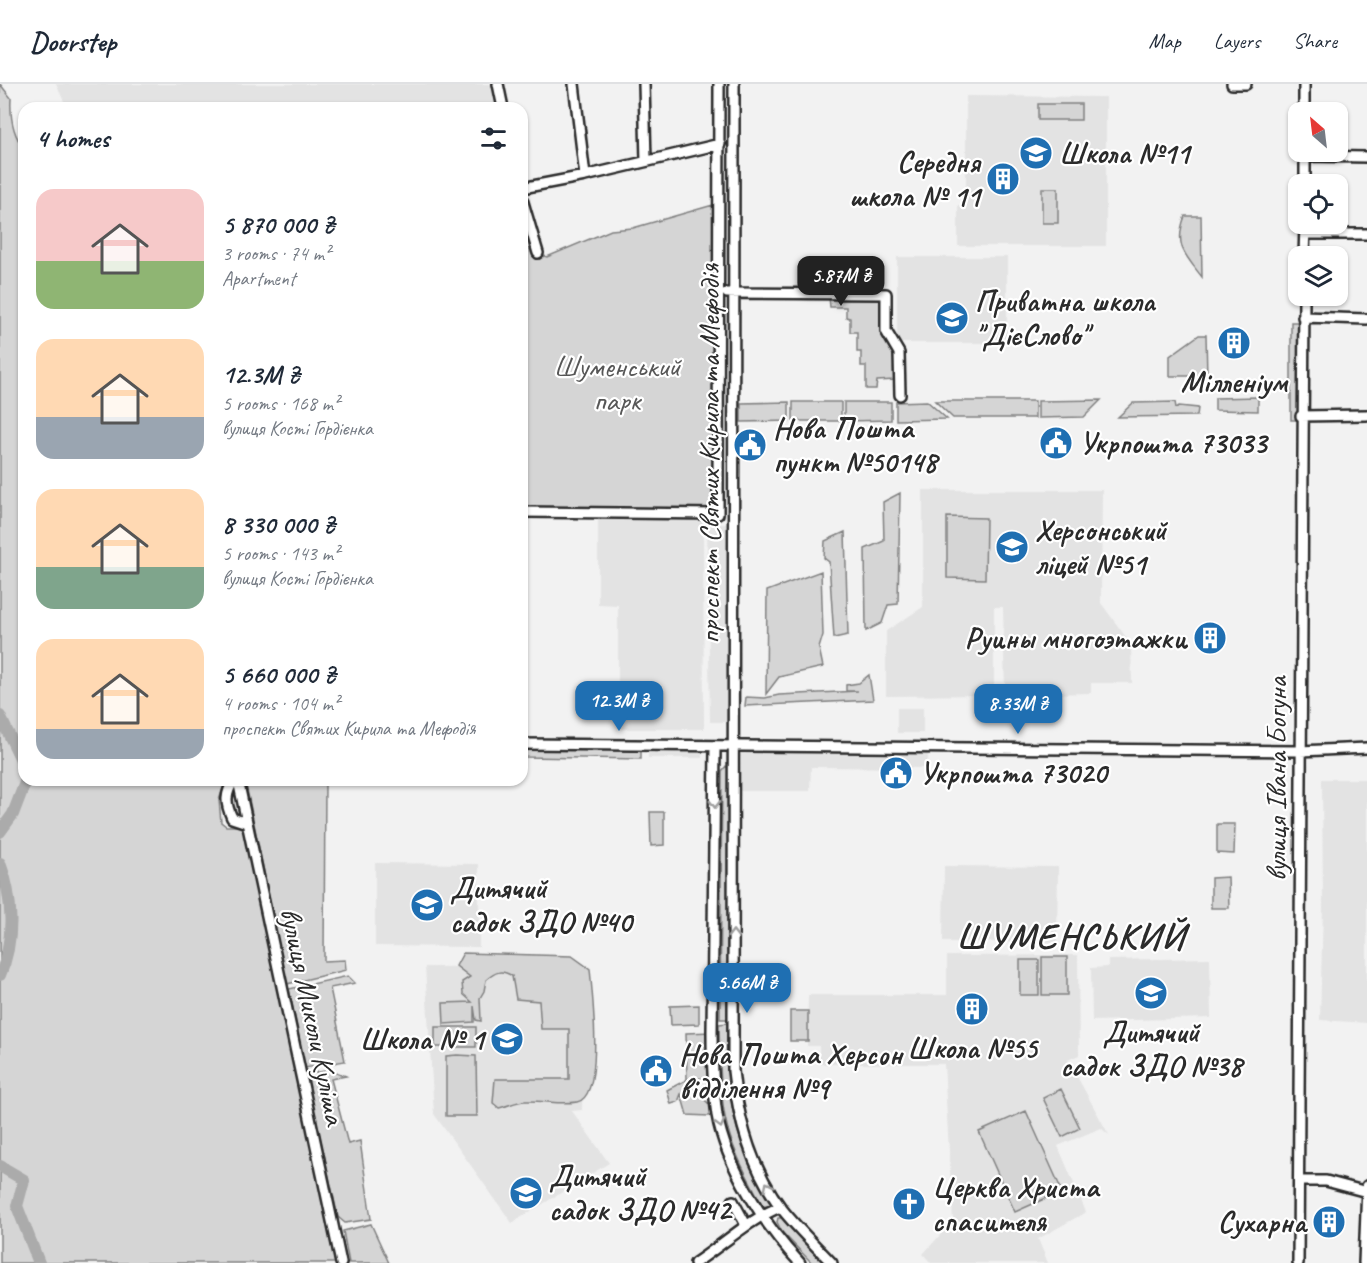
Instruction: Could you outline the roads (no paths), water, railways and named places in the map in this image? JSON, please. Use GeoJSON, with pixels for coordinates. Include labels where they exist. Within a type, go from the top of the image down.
{"type":"FeatureCollection","features":[{"type":"Feature","properties":{"kind":"street"},"geometry":{"type":"LineString","coordinates":[[498,84],[502,102]]}},
{"type":"Feature","properties":{"kind":"street"},"geometry":{"type":"LineString","coordinates":[[574,84],[585,176]]}},
{"type":"Feature","properties":{"kind":"street"},"geometry":{"type":"LineString","coordinates":[[644,84],[646,161]]}},
{"type":"Feature","properties":{"kind":"street"},"geometry":{"type":"LineString","coordinates":[[528,512],[718,514],[719,84]]}},
{"type":"Feature","properties":{"kind":"street","name":"проспект Святих Кирила та Мефодія"},"geometry":{"type":"LineString","coordinates":[[734,84],[732,293],[734,1071],[742,1128],[780,1207],[832,1263]]}},
{"type":"Feature","properties":{"kind":"street"},"geometry":{"type":"LineString","coordinates":[[1232,84],[1246,84]]}},
{"type":"Feature","properties":{"kind":"street"},"geometry":{"type":"LineString","coordinates":[[1304,84],[1304,102]]}},
{"type":"Feature","properties":{"kind":"street"},"geometry":{"type":"LineString","coordinates":[[528,187],[585,176],[720,144]]}},
{"type":"Feature","properties":{"kind":"street"},"geometry":{"type":"LineString","coordinates":[[1348,156],[1367,157]]}},
{"type":"Feature","properties":{"kind":"street"},"geometry":{"type":"LineString","coordinates":[[528,219],[538,253]]}},
{"type":"Feature","properties":{"kind":"street"},"geometry":{"type":"LineString","coordinates":[[1348,232],[1367,234]]}},
{"type":"Feature","properties":{"kind":"street"},"geometry":{"type":"LineString","coordinates":[[718,293],[886,294],[886,331],[899,353],[900,395]]}},
{"type":"Feature","properties":{"kind":"street","name":"вулиця Івана Богуна"},"geometry":{"type":"LineString","coordinates":[[1298,1263],[1304,306]]}},
{"type":"Feature","properties":{"kind":"street"},"geometry":{"type":"LineString","coordinates":[[1303,317],[1367,319]]}},
{"type":"Feature","properties":{"kind":"street"},"geometry":{"type":"LineString","coordinates":[[1302,416],[1367,415]]}},
{"type":"Feature","properties":{"kind":"street"},"geometry":{"type":"LineString","coordinates":[[528,744],[1300,751],[1367,748]]}},
{"type":"Feature","properties":{"kind":"street"},"geometry":{"type":"LineString","coordinates":[[715,746],[713,1078],[718,1118],[732,1160],[774,1233],[800,1263]]}},
{"type":"Feature","properties":{"kind":"street"},"geometry":{"type":"LineString","coordinates":[[231,786],[227,791],[226,805],[232,818],[247,823]]}},
{"type":"Feature","properties":{"kind":"street","name":"вулиця Миколи Куліша"},"geometry":{"type":"LineString","coordinates":[[238,786],[341,1263]]}},
{"type":"Feature","properties":{"kind":"street"},"geometry":{"type":"LineString","coordinates":[[1299,1181],[1326,1181],[1367,1190],[1364,1263]]}},
{"type":"Feature","properties":{"kind":"street"},"geometry":{"type":"LineString","coordinates":[[733,1201],[746,1225]]}},
{"type":"Feature","properties":{"kind":"street"},"geometry":{"type":"LineString","coordinates":[[695,1263],[730,1240],[746,1225],[780,1207]]}},
{"type":"Feature","properties":{"kind":"waterway"},"geometry":{"type":"LineString","coordinates":[[0,716],[18,754]]}},
{"type":"Feature","properties":{"kind":"waterway"},"geometry":{"type":"LineString","coordinates":[[0,832],[13,814],[24,786]]}},
{"type":"Feature","properties":{"kind":"waterway"},"geometry":{"type":"LineString","coordinates":[[0,863],[10,904],[10,934],[0,975]]}},
{"type":"Feature","properties":{"kind":"waterway"},"geometry":{"type":"LineString","coordinates":[[0,1166],[24,1180],[17,1206],[39,1263]]}},
{"type":"Feature","properties":{"kind":"place","name":"Школа №11"},"geometry":{"type":"Point","coordinates":[1036,153]}},
{"type":"Feature","properties":{"kind":"place","name":"Середня школа № 11"},"geometry":{"type":"Point","coordinates":[1003,179]}},
{"type":"Feature","properties":{"kind":"place","name":"Приватна школа \"ДієСлово\""},"geometry":{"type":"Point","coordinates":[952,318]}},
{"type":"Feature","properties":{"kind":"place","name":"Мілленіум"},"geometry":{"type":"Point","coordinates":[1234,343]}},
{"type":"Feature","properties":{"kind":"place","name":"Укрпошта 73033"},"geometry":{"type":"Point","coordinates":[1056,443]}},
{"type":"Feature","properties":{"kind":"place","name":"Нова Пошта пункт №50148"},"geometry":{"type":"Point","coordinates":[750,445]}},
{"type":"Feature","properties":{"kind":"place","name":"Херсонський ліцей №51"},"geometry":{"type":"Point","coordinates":[1012,547]}},
{"type":"Feature","properties":{"kind":"place","name":"Руины многоэтажки"},"geometry":{"type":"Point","coordinates":[1210,638]}},
{"type":"Feature","properties":{"kind":"place","name":"Укрпошта 73020"},"geometry":{"type":"Point","coordinates":[896,773]}},
{"type":"Feature","properties":{"kind":"place","name":"Дитячий садок ЗДО №40"},"geometry":{"type":"Point","coordinates":[427,905]}},
{"type":"Feature","properties":{"kind":"place","name":"Дитячий садок ЗДО №38"},"geometry":{"type":"Point","coordinates":[1151,993]}},
{"type":"Feature","properties":{"kind":"place","name":"Школа №55"},"geometry":{"type":"Point","coordinates":[972,1009]}},
{"type":"Feature","properties":{"kind":"place","name":"Школа № 1"},"geometry":{"type":"Point","coordinates":[507,1039]}},
{"type":"Feature","properties":{"kind":"place","name":"Нова Пошта Херсон відділення №9"},"geometry":{"type":"Point","coordinates":[656,1071]}},
{"type":"Feature","properties":{"kind":"place","name":"Дитячий садок ЗДО №42"},"geometry":{"type":"Point","coordinates":[526,1193]}},
{"type":"Feature","properties":{"kind":"place","name":"Церква Христа спасителя"},"geometry":{"type":"Point","coordinates":[909,1204]}},
{"type":"Feature","properties":{"kind":"place","name":"Сухарна"},"geometry":{"type":"Point","coordinates":[1329,1222]}},
{"type":"Feature","properties":{"kind":"district","name":"ШУМЕНСЬКИЙ"},"geometry":{"type":"Point","coordinates":[1071,936]}},
{"type":"Feature","properties":{"kind":"park label","name":"Шуменський парк"},"geometry":{"type":"Point","coordinates":[617,383]}}]}
